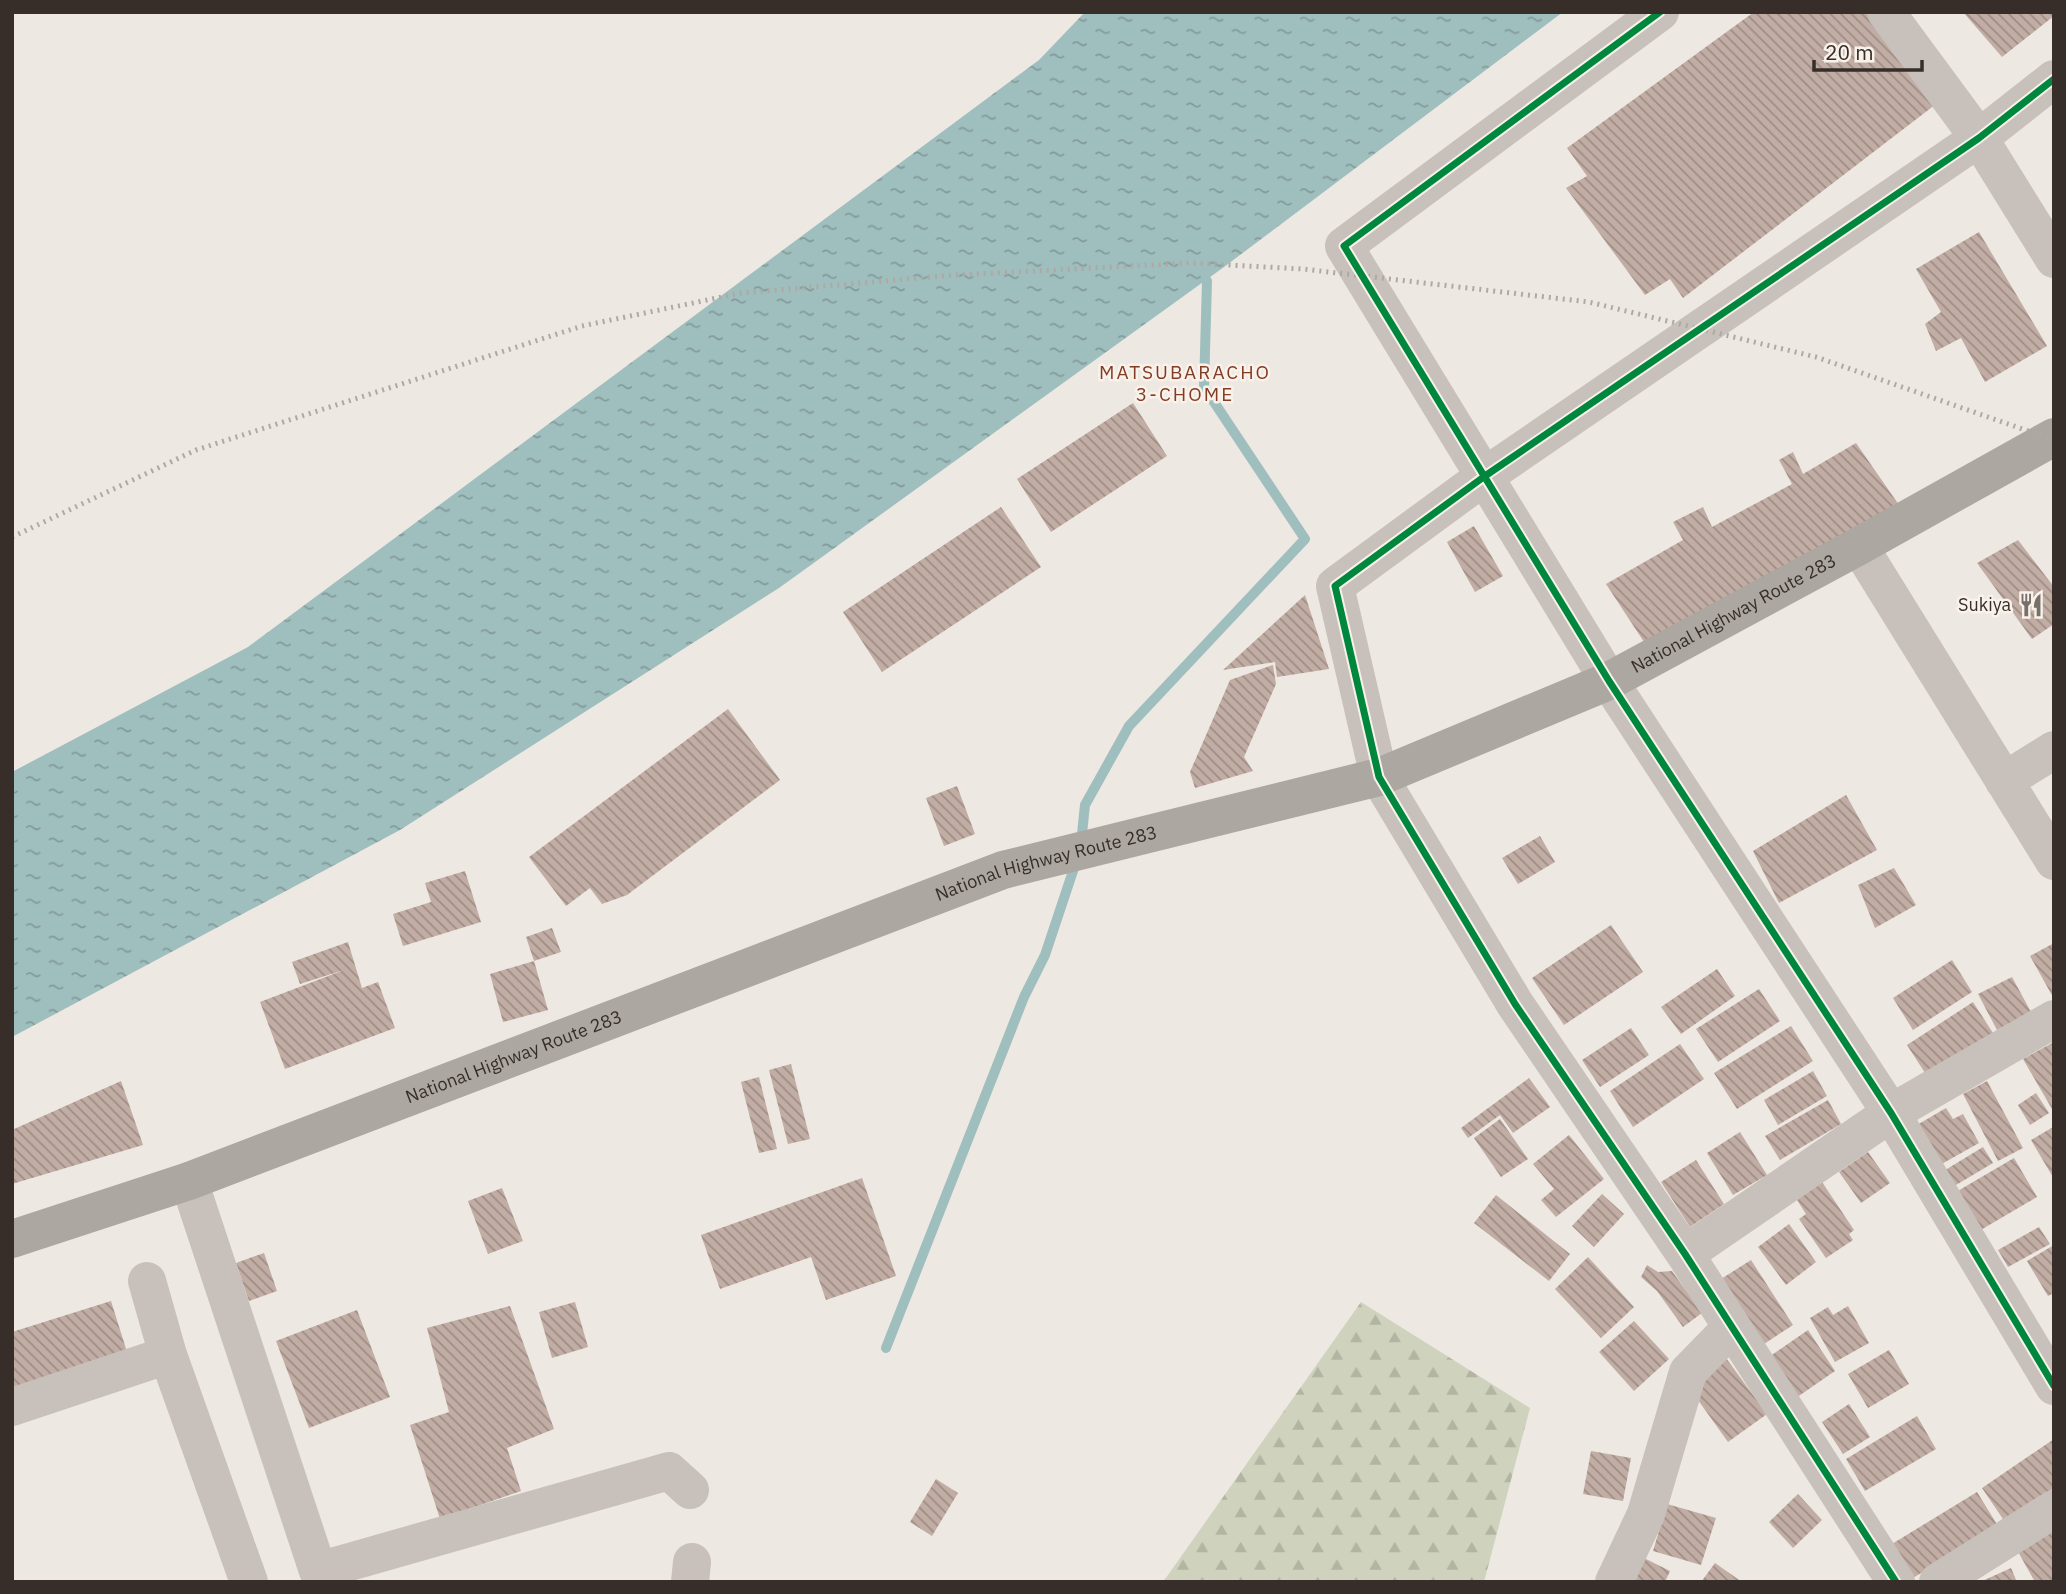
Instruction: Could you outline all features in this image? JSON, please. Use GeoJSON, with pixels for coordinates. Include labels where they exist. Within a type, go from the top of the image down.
{"type":"FeatureCollection","features":[{"type":"Feature","properties":{"kind":"highway","name":"National Highway Route 283"},"geometry":{"type":"LineString","coordinates":[[12,1239],[189,1181],[1003,870],[1379,777],[1609,681],[2054,437]]}},
{"type":"Feature","properties":{"kind":"street"},"geometry":{"type":"LineString","coordinates":[[1660,12],[1344,247],[1609,681],[1891,1113],[2054,1386]]}},
{"type":"Feature","properties":{"kind":"street"},"geometry":{"type":"LineString","coordinates":[[1886,12],[1979,138],[2054,259]]}},
{"type":"Feature","properties":{"kind":"street"},"geometry":{"type":"LineString","coordinates":[[1896,1582],[1685,1255],[1515,1004],[1379,777],[1335,586],[1485,476],[1979,138],[2054,79]]}},
{"type":"Feature","properties":{"kind":"street"},"geometry":{"type":"LineString","coordinates":[[1859,546],[2054,861]]}},
{"type":"Feature","properties":{"kind":"street"},"geometry":{"type":"LineString","coordinates":[[2004,781],[2054,750]]}},
{"type":"Feature","properties":{"kind":"street"},"geometry":{"type":"LineString","coordinates":[[1685,1255],[1891,1113],[2054,1019]]}},
{"type":"Feature","properties":{"kind":"street"},"geometry":{"type":"LineString","coordinates":[[189,1181],[318,1571],[669,1471],[690,1490]]}},
{"type":"Feature","properties":{"kind":"street"},"geometry":{"type":"LineString","coordinates":[[147,1281],[167,1355],[249,1582]]}},
{"type":"Feature","properties":{"kind":"street"},"geometry":{"type":"LineString","coordinates":[[1614,1582],[1646,1514],[1688,1372],[1732,1327]]}},
{"type":"Feature","properties":{"kind":"street"},"geometry":{"type":"LineString","coordinates":[[12,1407],[167,1355]]}},
{"type":"Feature","properties":{"kind":"street"},"geometry":{"type":"LineString","coordinates":[[1938,1582],[2054,1508]]}},
{"type":"Feature","properties":{"kind":"green space"},"geometry":{"type":"Polygon","coordinates":[[[1361,1302],[1530,1408],[1484,1582],[1163,1582],[1361,1302]]]}},
{"type":"Feature","properties":{"kind":"water"},"geometry":{"type":"Polygon","coordinates":[[[1085,12],[1563,12],[1224,267],[779,588],[400,830],[12,1037],[12,772],[248,647],[1039,60],[1085,12]]]}},
{"type":"Feature","properties":{"kind":"building"},"geometry":{"type":"Polygon","coordinates":[[[1754,12],[1871,12],[1940,101],[1683,298],[1670,279],[1645,295],[1566,188],[1587,176],[1567,148],[1754,12]]]}},
{"type":"Feature","properties":{"kind":"building"},"geometry":{"type":"Polygon","coordinates":[[[1963,12],[2054,12],[2054,16],[2002,57],[1963,12]]]}},
{"type":"Feature","properties":{"kind":"building"},"geometry":{"type":"Polygon","coordinates":[[[1979,232],[2047,346],[1985,382],[1961,338],[1936,351],[1925,324],[1941,312],[1916,269],[1979,232]]]}},
{"type":"Feature","properties":{"kind":"building"},"geometry":{"type":"Polygon","coordinates":[[[1133,403],[1167,456],[1051,532],[1017,479],[1133,403]]]}},
{"type":"Feature","properties":{"kind":"building"},"geometry":{"type":"Polygon","coordinates":[[[1856,443],[1899,505],[1646,645],[1606,584],[1683,540],[1673,522],[1703,507],[1712,527],[1792,484],[1779,460],[1793,452],[1803,474],[1856,443]]]}},
{"type":"Feature","properties":{"kind":"building"},"geometry":{"type":"Polygon","coordinates":[[[1001,507],[1041,567],[882,672],[843,612],[1001,507]]]}},
{"type":"Feature","properties":{"kind":"building"},"geometry":{"type":"Polygon","coordinates":[[[1474,526],[1503,576],[1475,592],[1447,542],[1474,526]]]}},
{"type":"Feature","properties":{"kind":"building","name":"Sukiya"},"geometry":{"type":"Polygon","coordinates":[[[2018,540],[2054,587],[2054,624],[2032,639],[1977,563],[2018,540]]]}},
{"type":"Feature","properties":{"kind":"building"},"geometry":{"type":"Polygon","coordinates":[[[1305,595],[1329,669],[1277,677],[1275,662],[1223,670],[1305,595]]]}},
{"type":"Feature","properties":{"kind":"building"},"geometry":{"type":"Polygon","coordinates":[[[1273,665],[1276,684],[1244,757],[1253,771],[1195,788],[1190,772],[1230,680],[1273,665]]]}},
{"type":"Feature","properties":{"kind":"building"},"geometry":{"type":"Polygon","coordinates":[[[728,709],[780,780],[627,895],[602,904],[590,888],[566,906],[529,857],[728,709]]]}},
{"type":"Feature","properties":{"kind":"building"},"geometry":{"type":"Polygon","coordinates":[[[957,786],[975,834],[944,846],[926,798],[957,786]]]}},
{"type":"Feature","properties":{"kind":"building"},"geometry":{"type":"Polygon","coordinates":[[[1846,795],[1877,850],[1779,903],[1753,851],[1846,795]]]}},
{"type":"Feature","properties":{"kind":"building"},"geometry":{"type":"Polygon","coordinates":[[[1540,836],[1555,862],[1518,884],[1502,858],[1540,836]]]}},
{"type":"Feature","properties":{"kind":"building"},"geometry":{"type":"Polygon","coordinates":[[[1894,868],[1916,905],[1875,928],[1858,885],[1894,868]]]}},
{"type":"Feature","properties":{"kind":"building"},"geometry":{"type":"Polygon","coordinates":[[[465,871],[481,922],[403,946],[393,914],[431,902],[425,883],[465,871]]]}},
{"type":"Feature","properties":{"kind":"building"},"geometry":{"type":"Polygon","coordinates":[[[1611,925],[1643,972],[1564,1025],[1532,978],[1611,925]]]}},
{"type":"Feature","properties":{"kind":"building"},"geometry":{"type":"Polygon","coordinates":[[[552,928],[561,952],[534,961],[526,937],[552,928]]]}},
{"type":"Feature","properties":{"kind":"building"},"geometry":{"type":"Polygon","coordinates":[[[348,942],[362,988],[378,982],[395,1028],[285,1069],[260,1002],[344,970],[300,984],[292,962],[348,942]]]}},
{"type":"Feature","properties":{"kind":"building"},"geometry":{"type":"Polygon","coordinates":[[[2054,943],[2054,999],[2030,956],[2054,943]]]}},
{"type":"Feature","properties":{"kind":"building"},"geometry":{"type":"Polygon","coordinates":[[[1952,960],[1972,992],[1913,1030],[1893,998],[1952,960]]]}},
{"type":"Feature","properties":{"kind":"building"},"geometry":{"type":"Polygon","coordinates":[[[534,961],[548,1010],[503,1022],[490,974],[534,961]]]}},
{"type":"Feature","properties":{"kind":"building"},"geometry":{"type":"Polygon","coordinates":[[[1717,969],[1735,996],[1681,1034],[1661,1007],[1717,969]]]}},
{"type":"Feature","properties":{"kind":"building"},"geometry":{"type":"Polygon","coordinates":[[[2012,977],[2031,1012],[1997,1030],[1978,994],[2012,977]]]}},
{"type":"Feature","properties":{"kind":"building"},"geometry":{"type":"Polygon","coordinates":[[[1759,989],[1780,1021],[1718,1062],[1696,1029],[1759,989]]]}},
{"type":"Feature","properties":{"kind":"building"},"geometry":{"type":"Polygon","coordinates":[[[1973,1002],[1993,1033],[1927,1076],[1907,1045],[1973,1002]]]}},
{"type":"Feature","properties":{"kind":"building"},"geometry":{"type":"Polygon","coordinates":[[[1791,1026],[1813,1061],[1737,1109],[1714,1073],[1791,1026]]]}},
{"type":"Feature","properties":{"kind":"building"},"geometry":{"type":"Polygon","coordinates":[[[1631,1028],[1649,1055],[1600,1087],[1582,1060],[1631,1028]]]}},
{"type":"Feature","properties":{"kind":"building"},"geometry":{"type":"Polygon","coordinates":[[[2054,1042],[2054,1107],[2052,1109],[2023,1059],[2054,1042]]]}},
{"type":"Feature","properties":{"kind":"building"},"geometry":{"type":"Polygon","coordinates":[[[1680,1044],[1704,1079],[1633,1127],[1610,1091],[1680,1044]]]}},
{"type":"Feature","properties":{"kind":"building"},"geometry":{"type":"Polygon","coordinates":[[[791,1064],[810,1139],[788,1144],[769,1070],[791,1064]]]}},
{"type":"Feature","properties":{"kind":"building"},"geometry":{"type":"Polygon","coordinates":[[[1813,1071],[1827,1096],[1778,1125],[1764,1100],[1813,1071]]]}},
{"type":"Feature","properties":{"kind":"building"},"geometry":{"type":"Polygon","coordinates":[[[759,1077],[777,1149],[759,1153],[741,1082],[759,1077]]]}},
{"type":"Feature","properties":{"kind":"building"},"geometry":{"type":"Polygon","coordinates":[[[1529,1078],[1550,1107],[1513,1133],[1500,1115],[1468,1138],[1461,1128],[1529,1078]]]}},
{"type":"Feature","properties":{"kind":"building"},"geometry":{"type":"Polygon","coordinates":[[[121,1081],[143,1145],[12,1184],[12,1130],[121,1081]]]}},
{"type":"Feature","properties":{"kind":"building"},"geometry":{"type":"Polygon","coordinates":[[[1987,1081],[2023,1148],[1998,1161],[1963,1094],[1987,1081]]]}},
{"type":"Feature","properties":{"kind":"building"},"geometry":{"type":"Polygon","coordinates":[[[2036,1093],[2049,1113],[2030,1125],[2018,1105],[2036,1093]]]}},
{"type":"Feature","properties":{"kind":"building"},"geometry":{"type":"Polygon","coordinates":[[[1828,1100],[1841,1124],[1780,1160],[1765,1136],[1828,1100]]]}},
{"type":"Feature","properties":{"kind":"building"},"geometry":{"type":"Polygon","coordinates":[[[1946,1108],[1953,1119],[1963,1114],[1979,1143],[1940,1165],[1917,1125],[1946,1108]]]}},
{"type":"Feature","properties":{"kind":"building"},"geometry":{"type":"Polygon","coordinates":[[[1500,1119],[1528,1159],[1501,1177],[1474,1138],[1500,1119]]]}},
{"type":"Feature","properties":{"kind":"building"},"geometry":{"type":"Polygon","coordinates":[[[2053,1127],[2054,1129],[2054,1179],[2031,1140],[2053,1127]]]}},
{"type":"Feature","properties":{"kind":"building"},"geometry":{"type":"Polygon","coordinates":[[[1740,1132],[1767,1175],[1733,1195],[1707,1153],[1740,1132]]]}},
{"type":"Feature","properties":{"kind":"building"},"geometry":{"type":"Polygon","coordinates":[[[1569,1135],[1604,1179],[1556,1217],[1541,1200],[1554,1189],[1533,1164],[1569,1135]]]}},
{"type":"Feature","properties":{"kind":"building"},"geometry":{"type":"Polygon","coordinates":[[[1983,1147],[1993,1163],[1951,1188],[1942,1172],[1983,1147]]]}},
{"type":"Feature","properties":{"kind":"building"},"geometry":{"type":"Polygon","coordinates":[[[1868,1152],[1890,1183],[1861,1203],[1839,1172],[1868,1152]]]}},
{"type":"Feature","properties":{"kind":"building"},"geometry":{"type":"Polygon","coordinates":[[[2014,1158],[2037,1197],[1979,1231],[1956,1192],[2014,1158]]]}},
{"type":"Feature","properties":{"kind":"building"},"geometry":{"type":"Polygon","coordinates":[[[1696,1160],[1724,1204],[1690,1227],[1661,1182],[1696,1160]]]}},
{"type":"Feature","properties":{"kind":"building"},"geometry":{"type":"Polygon","coordinates":[[[862,1178],[896,1276],[826,1300],[811,1257],[720,1289],[701,1235],[862,1178]]]}},
{"type":"Feature","properties":{"kind":"building"},"geometry":{"type":"Polygon","coordinates":[[[1822,1182],[1854,1230],[1849,1234],[1853,1240],[1826,1258],[1799,1219],[1806,1214],[1797,1200],[1822,1182]]]}},
{"type":"Feature","properties":{"kind":"building"},"geometry":{"type":"Polygon","coordinates":[[[502,1188],[523,1241],[488,1254],[468,1201],[502,1188]]]}},
{"type":"Feature","properties":{"kind":"building"},"geometry":{"type":"Polygon","coordinates":[[[1602,1194],[1624,1214],[1594,1247],[1572,1226],[1602,1194]]]}},
{"type":"Feature","properties":{"kind":"building"},"geometry":{"type":"Polygon","coordinates":[[[1496,1195],[1570,1254],[1549,1281],[1474,1223],[1496,1195]]]}},
{"type":"Feature","properties":{"kind":"building"},"geometry":{"type":"Polygon","coordinates":[[[1789,1224],[1816,1262],[1786,1285],[1758,1247],[1789,1224]]]}},
{"type":"Feature","properties":{"kind":"building"},"geometry":{"type":"Polygon","coordinates":[[[2039,1227],[2050,1244],[2008,1267],[1998,1250],[2039,1227]]]}},
{"type":"Feature","properties":{"kind":"building"},"geometry":{"type":"Polygon","coordinates":[[[2054,1245],[2054,1293],[2048,1296],[2027,1261],[2054,1245]]]}},
{"type":"Feature","properties":{"kind":"building"},"geometry":{"type":"Polygon","coordinates":[[[264,1253],[277,1291],[249,1301],[236,1263],[264,1253]]]}},
{"type":"Feature","properties":{"kind":"building"},"geometry":{"type":"Polygon","coordinates":[[[1588,1257],[1634,1307],[1601,1338],[1555,1289],[1588,1257]]]}},
{"type":"Feature","properties":{"kind":"building"},"geometry":{"type":"Polygon","coordinates":[[[1751,1260],[1793,1325],[1764,1344],[1721,1279],[1751,1260]]]}},
{"type":"Feature","properties":{"kind":"building"},"geometry":{"type":"Polygon","coordinates":[[[1647,1265],[1658,1272],[1672,1271],[1702,1313],[1683,1327],[1657,1291],[1641,1277],[1647,1265]]]}},
{"type":"Feature","properties":{"kind":"building"},"geometry":{"type":"Polygon","coordinates":[[[111,1301],[127,1352],[12,1388],[12,1332],[111,1301]]]}},
{"type":"Feature","properties":{"kind":"building"},"geometry":{"type":"Polygon","coordinates":[[[575,1302],[588,1347],[552,1358],[539,1312],[575,1302]]]}},
{"type":"Feature","properties":{"kind":"building"},"geometry":{"type":"Polygon","coordinates":[[[510,1306],[554,1429],[507,1448],[521,1491],[440,1519],[410,1425],[449,1412],[427,1328],[510,1306]]]}},
{"type":"Feature","properties":{"kind":"building"},"geometry":{"type":"Polygon","coordinates":[[[1848,1306],[1869,1343],[1835,1362],[1810,1318],[1828,1307],[1833,1315],[1848,1306]]]}},
{"type":"Feature","properties":{"kind":"building"},"geometry":{"type":"Polygon","coordinates":[[[357,1310],[390,1397],[309,1428],[276,1341],[357,1310]]]}},
{"type":"Feature","properties":{"kind":"building"},"geometry":{"type":"Polygon","coordinates":[[[1634,1321],[1669,1359],[1634,1391],[1599,1352],[1634,1321]]]}},
{"type":"Feature","properties":{"kind":"building"},"geometry":{"type":"Polygon","coordinates":[[[1808,1330],[1835,1371],[1793,1400],[1766,1359],[1808,1330]]]}},
{"type":"Feature","properties":{"kind":"building"},"geometry":{"type":"Polygon","coordinates":[[[1889,1350],[1909,1384],[1868,1408],[1848,1374],[1889,1350]]]}},
{"type":"Feature","properties":{"kind":"building"},"geometry":{"type":"Polygon","coordinates":[[[1726,1358],[1767,1414],[1728,1442],[1688,1386],[1726,1358]]]}},
{"type":"Feature","properties":{"kind":"building"},"geometry":{"type":"Polygon","coordinates":[[[1849,1404],[1870,1437],[1843,1454],[1822,1422],[1849,1404]]]}},
{"type":"Feature","properties":{"kind":"building"},"geometry":{"type":"Polygon","coordinates":[[[1917,1416],[1936,1449],[1865,1491],[1846,1459],[1917,1416]]]}},
{"type":"Feature","properties":{"kind":"building"},"geometry":{"type":"Polygon","coordinates":[[[2054,1439],[2054,1488],[2005,1522],[1982,1488],[2054,1439]]]}},
{"type":"Feature","properties":{"kind":"building"},"geometry":{"type":"Polygon","coordinates":[[[1591,1451],[1631,1458],[1623,1501],[1583,1494],[1591,1451]]]}},
{"type":"Feature","properties":{"kind":"building"},"geometry":{"type":"Polygon","coordinates":[[[936,1479],[958,1493],[932,1536],[910,1522],[936,1479]]]}},
{"type":"Feature","properties":{"kind":"building"},"geometry":{"type":"Polygon","coordinates":[[[1977,1492],[1998,1526],[1908,1581],[1887,1547],[1977,1492]]]}},
{"type":"Feature","properties":{"kind":"building"},"geometry":{"type":"Polygon","coordinates":[[[1798,1494],[1822,1520],[1793,1548],[1769,1522],[1798,1494]]]}},
{"type":"Feature","properties":{"kind":"building"},"geometry":{"type":"Polygon","coordinates":[[[1667,1504],[1716,1518],[1701,1565],[1653,1551],[1667,1504]]]}},
{"type":"Feature","properties":{"kind":"building"},"geometry":{"type":"Polygon","coordinates":[[[2054,1526],[2054,1582],[2035,1582],[2016,1548],[2054,1526]]]}},
{"type":"Feature","properties":{"kind":"building"},"geometry":{"type":"Polygon","coordinates":[[[1644,1558],[1670,1571],[1665,1582],[1633,1582],[1644,1558]]]}},
{"type":"Feature","properties":{"kind":"building"},"geometry":{"type":"Polygon","coordinates":[[[1715,1563],[1742,1582],[1701,1582],[1715,1563]]]}},
{"type":"Feature","properties":{"kind":"building"},"geometry":{"type":"Polygon","coordinates":[[[2011,1568],[2017,1582],[1980,1582],[2011,1568]]]}},
{"type":"Feature","properties":{"kind":"waterway"},"geometry":{"type":"LineString","coordinates":[[1081,843],[1085,805],[1129,726],[1305,539],[1204,387],[1207,281]]}},
{"type":"Feature","properties":{"kind":"waterway"},"geometry":{"type":"LineString","coordinates":[[886,1348],[1024,997],[1045,955],[1077,859]]}},
{"type":"Feature","properties":{"kind":"railway"},"geometry":{"type":"LineString","coordinates":[[12,537],[196,450],[582,326],[741,293],[955,275],[1191,263],[1303,269],[1589,302],[1816,357],[2054,440]]}},
{"type":"Feature","properties":{"kind":"cycle path"},"geometry":{"type":"LineString","coordinates":[[1660,12],[1344,246],[1609,681],[1891,1113],[2054,1386]]}},
{"type":"Feature","properties":{"kind":"cycle path"},"geometry":{"type":"LineString","coordinates":[[1896,1582],[1685,1254],[1515,1004],[1379,777],[1335,586],[1485,476],[1979,138],[2054,79]]}},
{"type":"Feature","properties":{"kind":"place","name":"Sukiya"},"geometry":{"type":"Point","coordinates":[2031,605]}},
{"type":"Feature","properties":{"kind":"district","name":"MATSUBARACHO 3-CHOME"},"geometry":{"type":"Point","coordinates":[1185,383]}}]}
